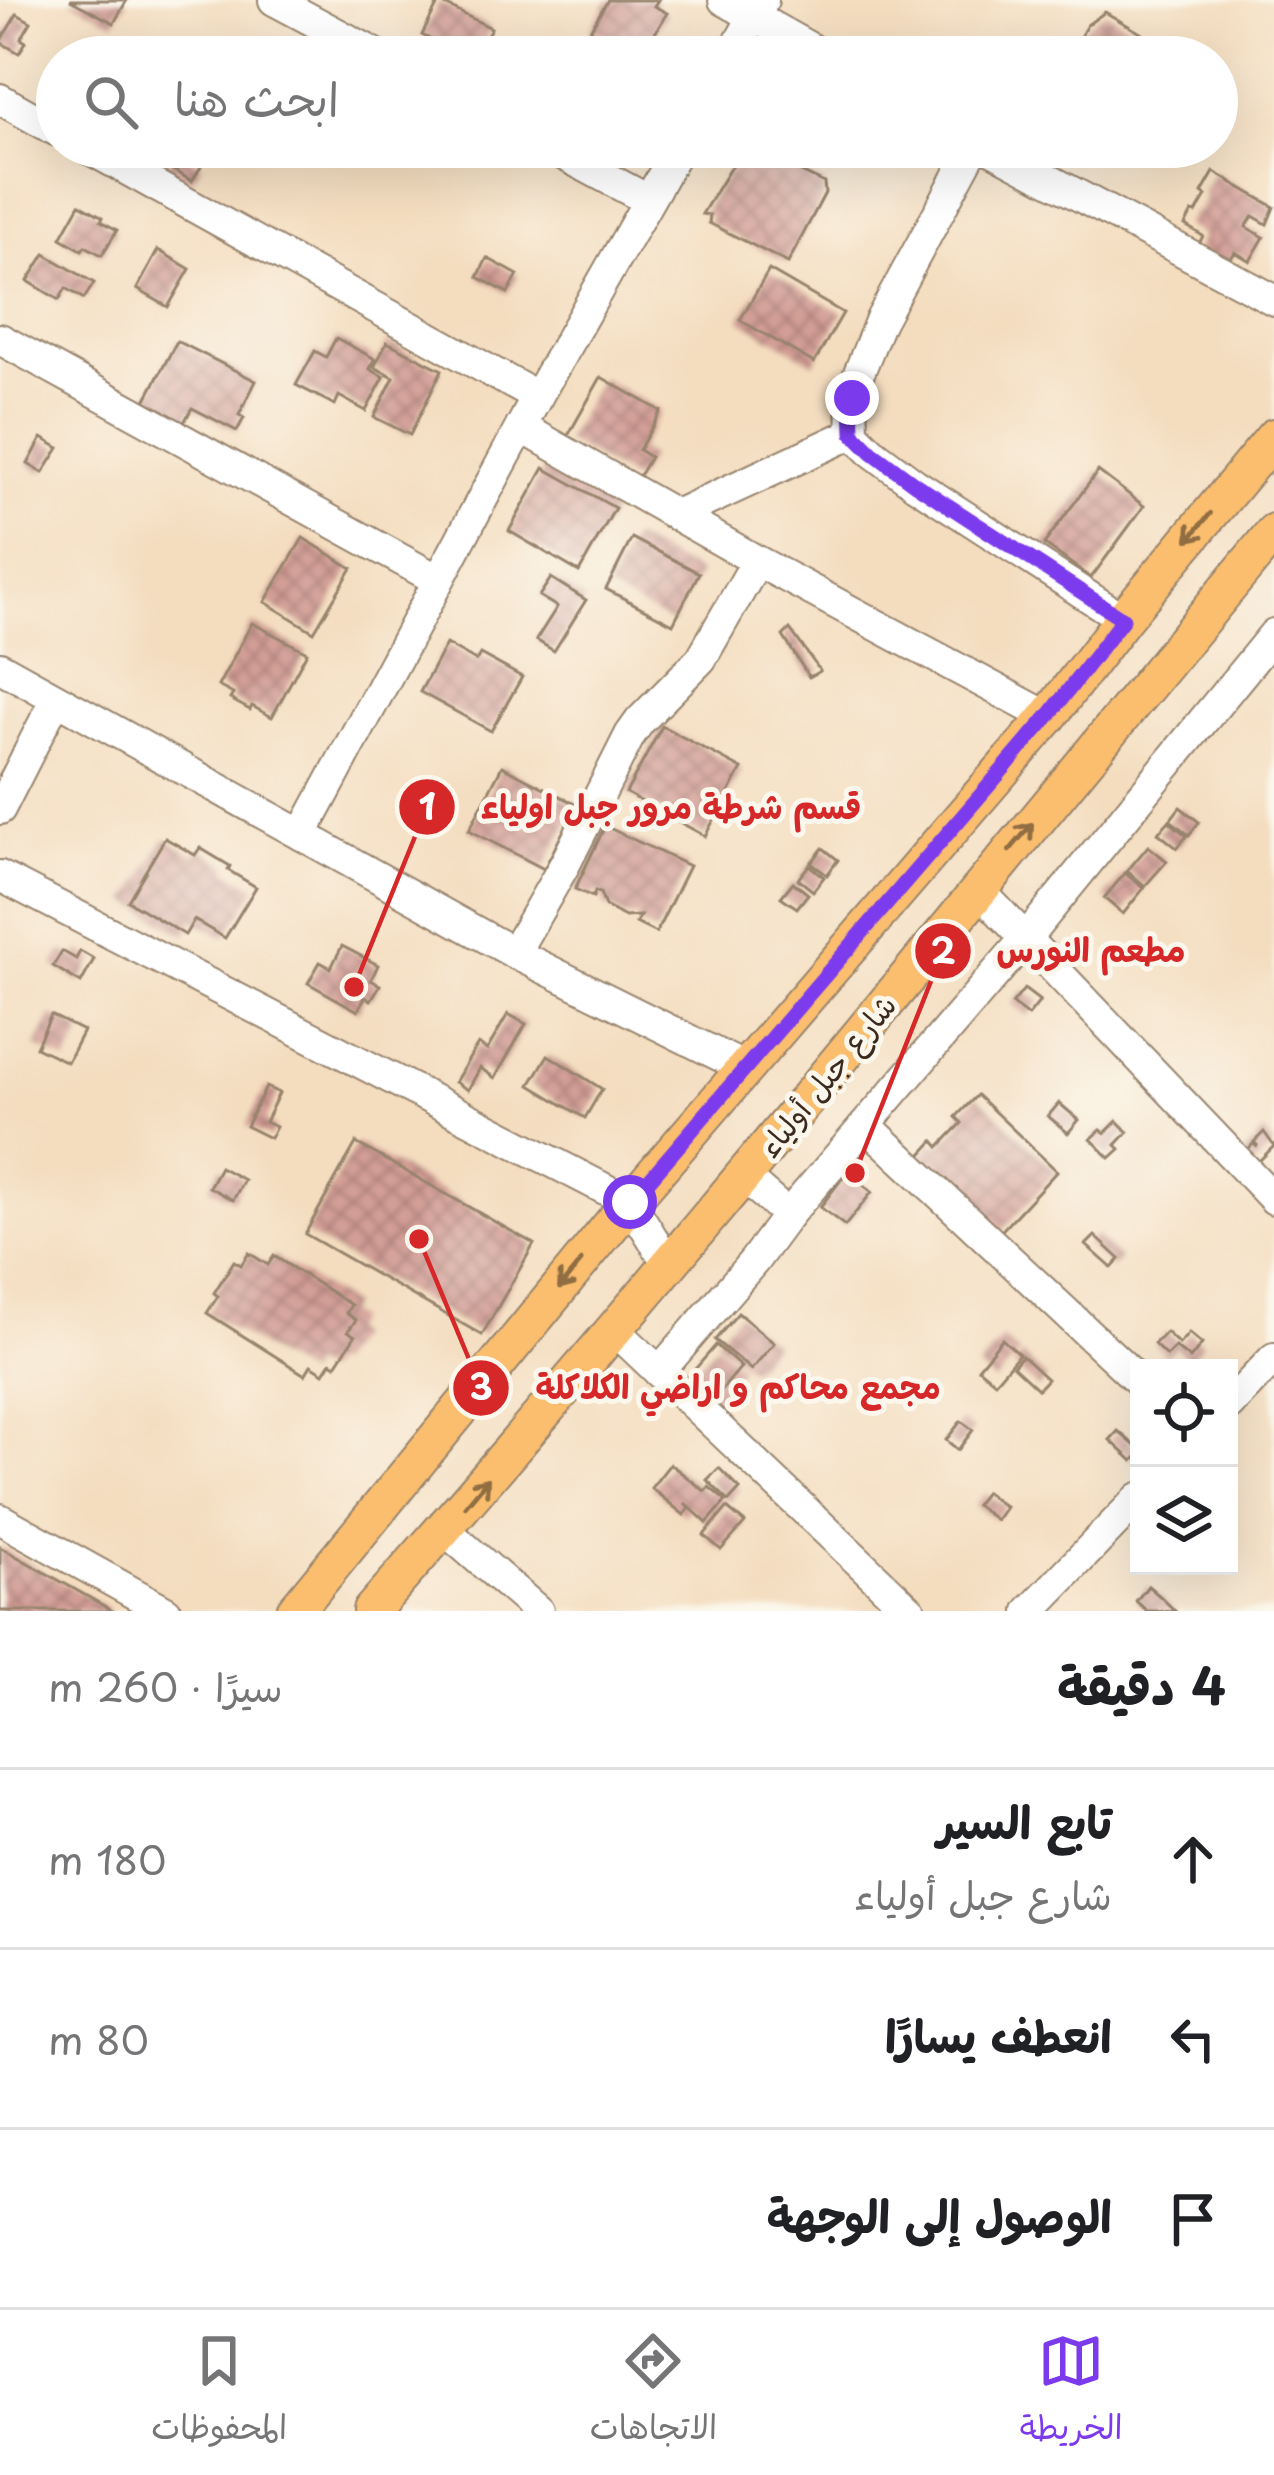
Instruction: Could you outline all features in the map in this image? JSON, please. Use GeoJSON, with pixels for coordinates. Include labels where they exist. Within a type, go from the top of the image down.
{"type":"FeatureCollection","features":[{"type":"Feature","properties":{"kind":"main road","name":"شارع جبل أولياء"},"geometry":{"type":"LineString","coordinates":[[295,1611],[630,1202],[1048,717],[1274,436]]}},
{"type":"Feature","properties":{"kind":"main road","name":"شارع جبل أولياء"},"geometry":{"type":"LineString","coordinates":[[371,1611],[615,1330],[1274,532]]}},
{"type":"Feature","properties":{"kind":"street"},"geometry":{"type":"LineString","coordinates":[[274,0],[342,36]]}},
{"type":"Feature","properties":{"kind":"street"},"geometry":{"type":"LineString","coordinates":[[724,0],[759,8],[797,36]]}},
{"type":"Feature","properties":{"kind":"street"},"geometry":{"type":"LineString","coordinates":[[742,36],[759,8]]}},
{"type":"Feature","properties":{"kind":"street"},"geometry":{"type":"LineString","coordinates":[[0,99],[36,119]]}},
{"type":"Feature","properties":{"kind":"street"},"geometry":{"type":"LineString","coordinates":[[124,168],[537,397]]}},
{"type":"Feature","properties":{"kind":"street"},"geometry":{"type":"LineString","coordinates":[[588,168],[648,200]]}},
{"type":"Feature","properties":{"kind":"street"},"geometry":{"type":"LineString","coordinates":[[302,836],[537,397],[667,168]]}},
{"type":"Feature","properties":{"kind":"street"},"geometry":{"type":"LineString","coordinates":[[963,168],[880,320],[852,398],[853,433],[915,484],[1123,619]]}},
{"type":"Feature","properties":{"kind":"street"},"geometry":{"type":"LineString","coordinates":[[1027,168],[1274,300]]}},
{"type":"Feature","properties":{"kind":"street"},"geometry":{"type":"LineString","coordinates":[[0,339],[438,580]]}},
{"type":"Feature","properties":{"kind":"street"},"geometry":{"type":"LineString","coordinates":[[521,427],[757,561],[1048,717]]}},
{"type":"Feature","properties":{"kind":"street"},"geometry":{"type":"LineString","coordinates":[[676,515],[853,433]]}},
{"type":"Feature","properties":{"kind":"street"},"geometry":{"type":"LineString","coordinates":[[514,953],[630,735],[701,659],[757,561]]}},
{"type":"Feature","properties":{"kind":"street"},"geometry":{"type":"LineString","coordinates":[[659,1372],[1026,938],[1274,634]]}},
{"type":"Feature","properties":{"kind":"street"},"geometry":{"type":"LineString","coordinates":[[0,667],[514,953],[747,1069]]}},
{"type":"Feature","properties":{"kind":"street"},"geometry":{"type":"LineString","coordinates":[[0,809],[56,699]]}},
{"type":"Feature","properties":{"kind":"street"},"geometry":{"type":"LineString","coordinates":[[0,876],[630,1202],[669,1265]]}},
{"type":"Feature","properties":{"kind":"street"},"geometry":{"type":"LineString","coordinates":[[978,889],[1274,1199]]}},
{"type":"Feature","properties":{"kind":"street"},"geometry":{"type":"LineString","coordinates":[[866,1125],[1130,1373]]}},
{"type":"Feature","properties":{"kind":"street"},"geometry":{"type":"LineString","coordinates":[[743,1176],[788,1214]]}},
{"type":"Feature","properties":{"kind":"street"},"geometry":{"type":"LineString","coordinates":[[615,1330],[911,1611]]}},
{"type":"Feature","properties":{"kind":"street"},"geometry":{"type":"LineString","coordinates":[[1238,1396],[1274,1358]]}},
{"type":"Feature","properties":{"kind":"street"},"geometry":{"type":"LineString","coordinates":[[1030,1611],[1130,1507]]}},
{"type":"Feature","properties":{"kind":"street"},"geometry":{"type":"LineString","coordinates":[[0,1519],[166,1611]]}},
{"type":"Feature","properties":{"kind":"street"},"geometry":{"type":"LineString","coordinates":[[445,1530],[538,1611]]}},
{"type":"Feature","properties":{"kind":"building"},"geometry":{"type":"Polygon","coordinates":[[[70,0],[127,0],[114,23],[70,0]]]}},
{"type":"Feature","properties":{"kind":"building"},"geometry":{"type":"Polygon","coordinates":[[[608,0],[658,0],[654,6],[667,13],[653,36],[600,36],[590,30],[608,0]]]}},
{"type":"Feature","properties":{"kind":"building"},"geometry":{"type":"Polygon","coordinates":[[[439,2],[491,28],[487,36],[422,35],[439,2]]]}},
{"type":"Feature","properties":{"kind":"building"},"geometry":{"type":"Polygon","coordinates":[[[1105,12],[1146,36],[1080,36],[1105,12]]]}},
{"type":"Feature","properties":{"kind":"building"},"geometry":{"type":"Polygon","coordinates":[[[17,14],[31,22],[19,53],[0,42],[17,14]]]}},
{"type":"Feature","properties":{"kind":"building"},"geometry":{"type":"Polygon","coordinates":[[[169,168],[200,168],[192,181],[169,168]]]}},
{"type":"Feature","properties":{"kind":"building"},"geometry":{"type":"Polygon","coordinates":[[[730,168],[793,168],[824,183],[825,193],[788,263],[709,223],[710,215],[702,214],[730,168]]]}},
{"type":"Feature","properties":{"kind":"building"},"geometry":{"type":"Polygon","coordinates":[[[1214,172],[1274,207],[1267,224],[1253,216],[1246,227],[1264,237],[1250,261],[1235,252],[1225,268],[1195,251],[1203,236],[1185,225],[1206,196],[1202,193],[1214,172]]]}},
{"type":"Feature","properties":{"kind":"building"},"geometry":{"type":"Polygon","coordinates":[[[80,204],[117,230],[102,255],[61,238],[80,204]]]}},
{"type":"Feature","properties":{"kind":"building"},"geometry":{"type":"Polygon","coordinates":[[[158,250],[190,269],[168,307],[137,289],[158,250]]]}},
{"type":"Feature","properties":{"kind":"building"},"geometry":{"type":"Polygon","coordinates":[[[45,254],[94,283],[84,299],[66,288],[59,300],[28,281],[45,254]]]}},
{"type":"Feature","properties":{"kind":"building"},"geometry":{"type":"Polygon","coordinates":[[[487,258],[518,275],[508,293],[478,277],[487,258]]]}},
{"type":"Feature","properties":{"kind":"building"},"geometry":{"type":"Polygon","coordinates":[[[769,270],[843,313],[814,363],[740,320],[769,270]]]}},
{"type":"Feature","properties":{"kind":"building"},"geometry":{"type":"Polygon","coordinates":[[[336,338],[375,359],[370,369],[384,377],[366,411],[339,396],[335,405],[296,385],[315,351],[326,357],[336,338]]]}},
{"type":"Feature","properties":{"kind":"building"},"geometry":{"type":"Polygon","coordinates":[[[177,341],[256,381],[239,415],[244,418],[237,431],[192,408],[182,426],[145,401],[177,341]]]}},
{"type":"Feature","properties":{"kind":"building"},"geometry":{"type":"Polygon","coordinates":[[[387,342],[442,370],[410,435],[374,417],[394,377],[374,367],[387,342]]]}},
{"type":"Feature","properties":{"kind":"building"},"geometry":{"type":"Polygon","coordinates":[[[601,377],[661,411],[639,450],[650,457],[636,481],[565,441],[601,377]]]}},
{"type":"Feature","properties":{"kind":"building"},"geometry":{"type":"Polygon","coordinates":[[[42,438],[59,448],[43,473],[28,464],[42,438]]]}},
{"type":"Feature","properties":{"kind":"building"},"geometry":{"type":"Polygon","coordinates":[[[544,468],[615,508],[579,572],[509,531],[544,468]]]}},
{"type":"Feature","properties":{"kind":"building"},"geometry":{"type":"Polygon","coordinates":[[[1098,471],[1144,506],[1091,578],[1044,544],[1098,471]]]}},
{"type":"Feature","properties":{"kind":"building"},"geometry":{"type":"Polygon","coordinates":[[[303,538],[352,568],[314,632],[265,602],[303,538]]]}},
{"type":"Feature","properties":{"kind":"building"},"geometry":{"type":"Polygon","coordinates":[[[632,538],[699,573],[673,624],[606,589],[632,538]]]}},
{"type":"Feature","properties":{"kind":"building"},"geometry":{"type":"Polygon","coordinates":[[[551,578],[586,600],[554,651],[536,640],[557,607],[539,596],[551,578]]]}},
{"type":"Feature","properties":{"kind":"building"},"geometry":{"type":"Polygon","coordinates":[[[252,623],[307,652],[272,717],[230,699],[233,694],[218,686],[252,623]]]}},
{"type":"Feature","properties":{"kind":"building"},"geometry":{"type":"Polygon","coordinates":[[[790,629],[820,671],[809,677],[783,636],[790,629]]]}},
{"type":"Feature","properties":{"kind":"building"},"geometry":{"type":"Polygon","coordinates":[[[446,644],[476,661],[480,654],[522,677],[491,731],[420,692],[446,644]]]}},
{"type":"Feature","properties":{"kind":"building"},"geometry":{"type":"Polygon","coordinates":[[[662,726],[742,769],[705,836],[626,793],[662,726]]]}},
{"type":"Feature","properties":{"kind":"building"},"geometry":{"type":"Polygon","coordinates":[[[502,766],[577,805],[544,869],[469,830],[502,766]]]}},
{"type":"Feature","properties":{"kind":"building"},"geometry":{"type":"Polygon","coordinates":[[[1180,807],[1199,822],[1189,835],[1170,820],[1180,807]]]}},
{"type":"Feature","properties":{"kind":"building"},"geometry":{"type":"Polygon","coordinates":[[[1169,821],[1187,836],[1177,848],[1158,833],[1169,821]]]}},
{"type":"Feature","properties":{"kind":"building"},"geometry":{"type":"Polygon","coordinates":[[[605,826],[689,866],[656,933],[636,923],[640,916],[625,917],[605,906],[600,893],[595,891],[593,897],[575,889],[605,826]]]}},
{"type":"Feature","properties":{"kind":"building"},"geometry":{"type":"Polygon","coordinates":[[[165,838],[195,855],[200,848],[256,887],[225,938],[194,920],[185,935],[128,901],[165,838]]]}},
{"type":"Feature","properties":{"kind":"building"},"geometry":{"type":"Polygon","coordinates":[[[1148,846],[1167,861],[1145,886],[1127,871],[1148,846]]]}},
{"type":"Feature","properties":{"kind":"building"},"geometry":{"type":"Polygon","coordinates":[[[823,848],[838,860],[827,875],[811,863],[823,848]]]}},
{"type":"Feature","properties":{"kind":"building"},"geometry":{"type":"Polygon","coordinates":[[[809,865],[824,877],[813,891],[798,879],[809,865]]]}},
{"type":"Feature","properties":{"kind":"building"},"geometry":{"type":"Polygon","coordinates":[[[1125,873],[1144,888],[1123,914],[1104,898],[1125,873]]]}},
{"type":"Feature","properties":{"kind":"building"},"geometry":{"type":"Polygon","coordinates":[[[793,882],[808,894],[797,908],[781,897],[793,882]]]}},
{"type":"Feature","properties":{"kind":"building"},"geometry":{"type":"Polygon","coordinates":[[[342,946],[378,965],[371,980],[380,985],[371,1000],[365,997],[358,1011],[308,983],[320,962],[331,968],[342,946]]]}},
{"type":"Feature","properties":{"kind":"building"},"geometry":{"type":"Polygon","coordinates":[[[62,951],[76,959],[80,951],[94,959],[81,983],[53,966],[62,951]]]}},
{"type":"Feature","properties":{"kind":"building"},"geometry":{"type":"Polygon","coordinates":[[[1024,989],[1040,1001],[1028,1016],[1012,1004],[1024,989]]]}},
{"type":"Feature","properties":{"kind":"building"},"geometry":{"type":"Polygon","coordinates":[[[508,1014],[526,1024],[495,1078],[480,1068],[468,1090],[455,1082],[478,1044],[487,1050],[508,1014]]]}},
{"type":"Feature","properties":{"kind":"building"},"geometry":{"type":"Polygon","coordinates":[[[51,1015],[83,1031],[67,1062],[36,1047],[51,1015]]]}},
{"type":"Feature","properties":{"kind":"building"},"geometry":{"type":"Polygon","coordinates":[[[548,1055],[602,1089],[585,1118],[530,1085],[548,1055]]]}},
{"type":"Feature","properties":{"kind":"building"},"geometry":{"type":"Polygon","coordinates":[[[266,1087],[279,1093],[265,1122],[276,1127],[270,1138],[246,1126],[266,1087]]]}},
{"type":"Feature","properties":{"kind":"building"},"geometry":{"type":"Polygon","coordinates":[[[977,1095],[1057,1171],[993,1240],[912,1165],[934,1141],[939,1147],[962,1123],[956,1117],[977,1095]]]}},
{"type":"Feature","properties":{"kind":"building"},"geometry":{"type":"Polygon","coordinates":[[[1059,1103],[1079,1120],[1068,1133],[1048,1116],[1059,1103]]]}},
{"type":"Feature","properties":{"kind":"building"},"geometry":{"type":"Polygon","coordinates":[[[1117,1121],[1128,1132],[1110,1158],[1091,1139],[1117,1121]]]}},
{"type":"Feature","properties":{"kind":"building"},"geometry":{"type":"Polygon","coordinates":[[[1264,1132],[1274,1146],[1252,1168],[1240,1157],[1253,1144],[1258,1146],[1254,1142],[1264,1132]]]}},
{"type":"Feature","properties":{"kind":"building"},"geometry":{"type":"Polygon","coordinates":[[[356,1143],[534,1244],[482,1335],[305,1234],[356,1143]]]}},
{"type":"Feature","properties":{"kind":"building"},"geometry":{"type":"Polygon","coordinates":[[[220,1167],[244,1180],[233,1200],[209,1187],[220,1167]]]}},
{"type":"Feature","properties":{"kind":"building"},"geometry":{"type":"Polygon","coordinates":[[[847,1172],[872,1192],[845,1226],[820,1207],[847,1172]]]}},
{"type":"Feature","properties":{"kind":"building"},"geometry":{"type":"Polygon","coordinates":[[[1095,1236],[1120,1259],[1112,1268],[1086,1245],[1095,1236]]]}},
{"type":"Feature","properties":{"kind":"building"},"geometry":{"type":"Polygon","coordinates":[[[249,1253],[268,1265],[274,1256],[351,1305],[346,1313],[356,1320],[348,1331],[355,1336],[336,1365],[331,1362],[324,1373],[311,1365],[305,1375],[207,1313],[234,1261],[241,1265],[249,1253]]]}},
{"type":"Feature","properties":{"kind":"building"},"geometry":{"type":"Polygon","coordinates":[[[738,1313],[774,1343],[751,1370],[715,1340],[738,1313]]]}},
{"type":"Feature","properties":{"kind":"building"},"geometry":{"type":"Polygon","coordinates":[[[1166,1332],[1179,1344],[1189,1333],[1202,1344],[1190,1359],[1175,1347],[1166,1356],[1154,1344],[1166,1332]]]}},
{"type":"Feature","properties":{"kind":"building"},"geometry":{"type":"Polygon","coordinates":[[[1002,1339],[1019,1354],[995,1382],[978,1368],[1002,1339]]]}},
{"type":"Feature","properties":{"kind":"building"},"geometry":{"type":"Polygon","coordinates":[[[716,1345],[741,1367],[708,1406],[682,1384],[716,1345]]]}},
{"type":"Feature","properties":{"kind":"building"},"geometry":{"type":"Polygon","coordinates":[[[1022,1356],[1047,1379],[1038,1389],[1013,1366],[1022,1356]]]}},
{"type":"Feature","properties":{"kind":"building"},"geometry":{"type":"Polygon","coordinates":[[[961,1421],[973,1430],[958,1450],[946,1440],[961,1421]]]}},
{"type":"Feature","properties":{"kind":"building"},"geometry":{"type":"Polygon","coordinates":[[[1118,1431],[1130,1441],[1130,1458],[1110,1440],[1118,1431]]]}},
{"type":"Feature","properties":{"kind":"building"},"geometry":{"type":"Polygon","coordinates":[[[670,1464],[726,1501],[707,1523],[685,1503],[689,1509],[684,1515],[651,1488],[670,1464]]]}},
{"type":"Feature","properties":{"kind":"building"},"geometry":{"type":"Polygon","coordinates":[[[719,1468],[740,1489],[729,1501],[707,1480],[719,1468]]]}},
{"type":"Feature","properties":{"kind":"building"},"geometry":{"type":"Polygon","coordinates":[[[985,1492],[1005,1507],[996,1520],[975,1505],[985,1492]]]}},
{"type":"Feature","properties":{"kind":"building"},"geometry":{"type":"Polygon","coordinates":[[[727,1508],[745,1523],[721,1550],[704,1535],[727,1508]]]}},
{"type":"Feature","properties":{"kind":"building"},"geometry":{"type":"Polygon","coordinates":[[[0,1547],[113,1611],[0,1611],[0,1547]]]}},
{"type":"Feature","properties":{"kind":"building"},"geometry":{"type":"Polygon","coordinates":[[[1148,1586],[1175,1611],[1147,1611],[1136,1601],[1148,1586]]]}},
{"type":"Feature","properties":{"kind":"place","name":"قسم شرطة مرور جبل اولياء"},"geometry":{"type":"Point","coordinates":[354,987]}},
{"type":"Feature","properties":{"kind":"place","name":"مطعم النورس"},"geometry":{"type":"Point","coordinates":[855,1173]}},
{"type":"Feature","properties":{"kind":"place","name":"مجمع محاكم و اراضي الكلاكلة"},"geometry":{"type":"Point","coordinates":[419,1239]}},
{"type":"Feature","properties":{"kind":"route"},"geometry":{"type":"LineString","coordinates":[[630,1202],[1048,717],[1123,619],[872,452],[853,433],[852,398]]}}]}
